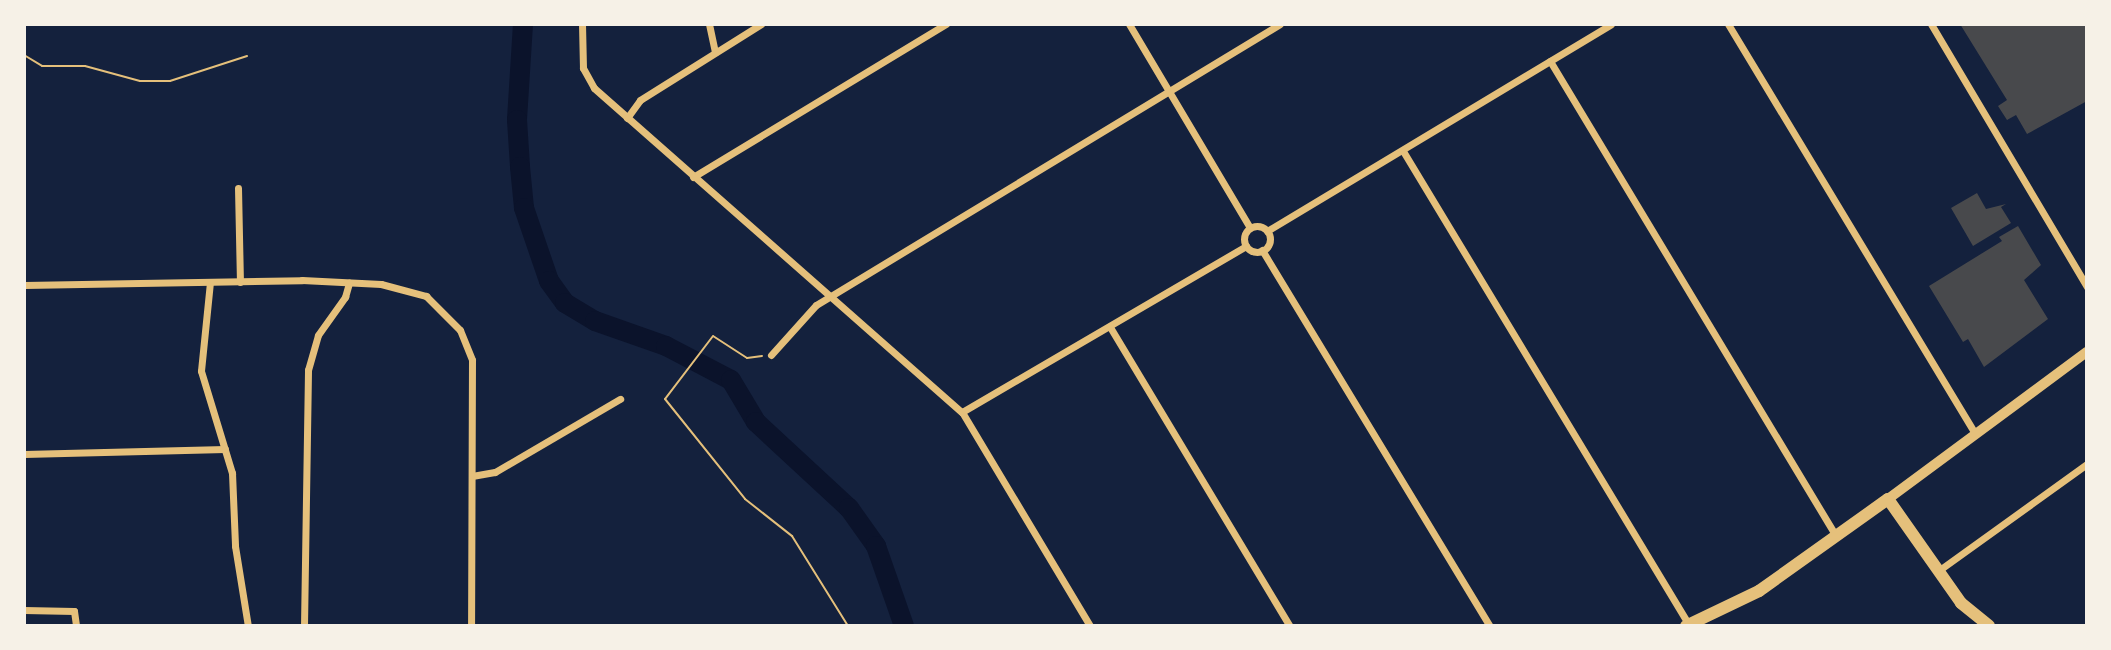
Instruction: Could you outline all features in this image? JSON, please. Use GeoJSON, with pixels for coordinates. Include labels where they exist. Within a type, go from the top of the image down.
{"type":"FeatureCollection","features":[{"type":"Feature","properties":{"kind":"highway"},"geometry":{"type":"LineString","coordinates":[[1687,625],[1759,591],[1888,499],[1961,603],[1989,626]]}},
{"type":"Feature","properties":{"kind":"main road"},"geometry":{"type":"LineString","coordinates":[[1888,499],[2087,352]]}},
{"type":"Feature","properties":{"kind":"street"},"geometry":{"type":"LineString","coordinates":[[582,24],[587,79],[693,177],[962,412],[1090,626]]}},
{"type":"Feature","properties":{"kind":"street"},"geometry":{"type":"LineString","coordinates":[[709,24],[715,52]]}},
{"type":"Feature","properties":{"kind":"street"},"geometry":{"type":"LineString","coordinates":[[627,118],[640,100],[761,24]]}},
{"type":"Feature","properties":{"kind":"street"},"geometry":{"type":"LineString","coordinates":[[927,24],[932,32]]}},
{"type":"Feature","properties":{"kind":"street"},"geometry":{"type":"LineString","coordinates":[[693,177],[946,24]]}},
{"type":"Feature","properties":{"kind":"street"},"geometry":{"type":"LineString","coordinates":[[1129,24],[1250,228],[1246,246]]}},
{"type":"Feature","properties":{"kind":"street"},"geometry":{"type":"LineString","coordinates":[[771,355],[830,296],[1280,24]]}},
{"type":"Feature","properties":{"kind":"street"},"geometry":{"type":"LineString","coordinates":[[1250,228],[1267,231],[1611,24]]}},
{"type":"Feature","properties":{"kind":"street"},"geometry":{"type":"LineString","coordinates":[[1728,24],[1975,434]]}},
{"type":"Feature","properties":{"kind":"street"},"geometry":{"type":"LineString","coordinates":[[1931,24],[2087,287]]}},
{"type":"Feature","properties":{"kind":"street"},"geometry":{"type":"LineString","coordinates":[[1550,61],[1836,536]]}},
{"type":"Feature","properties":{"kind":"street"},"geometry":{"type":"LineString","coordinates":[[1403,151],[1687,625]]}},
{"type":"Feature","properties":{"kind":"street"},"geometry":{"type":"LineString","coordinates":[[238,188],[240,282]]}},
{"type":"Feature","properties":{"kind":"street"},"geometry":{"type":"LineString","coordinates":[[1262,250],[1269,241],[1267,231]]}},
{"type":"Feature","properties":{"kind":"street"},"geometry":{"type":"LineString","coordinates":[[962,412],[1246,246],[1262,250],[1490,626]]}},
{"type":"Feature","properties":{"kind":"street"},"geometry":{"type":"LineString","coordinates":[[210,282],[201,371],[225,449],[248,626]]}},
{"type":"Feature","properties":{"kind":"street"},"geometry":{"type":"LineString","coordinates":[[304,626],[308,370],[318,335],[345,297],[349,283]]}},
{"type":"Feature","properties":{"kind":"street"},"geometry":{"type":"LineString","coordinates":[[24,285],[349,283],[378,284],[426,296],[460,330],[472,360],[471,626]]}},
{"type":"Feature","properties":{"kind":"street"},"geometry":{"type":"LineString","coordinates":[[1110,327],[1290,626]]}},
{"type":"Feature","properties":{"kind":"street"},"geometry":{"type":"LineString","coordinates":[[472,476],[495,472],[620,399]]}},
{"type":"Feature","properties":{"kind":"street"},"geometry":{"type":"LineString","coordinates":[[24,454],[225,449]]}},
{"type":"Feature","properties":{"kind":"street"},"geometry":{"type":"LineString","coordinates":[[1938,571],[2087,464]]}},
{"type":"Feature","properties":{"kind":"street"},"geometry":{"type":"LineString","coordinates":[[24,610],[74,611],[76,626]]}},
{"type":"Feature","properties":{"kind":"path"},"geometry":{"type":"LineString","coordinates":[[24,55],[42,66],[85,66],[140,81],[170,81],[247,56]]}},
{"type":"Feature","properties":{"kind":"path"},"geometry":{"type":"LineString","coordinates":[[771,355],[747,358],[713,336],[665,399],[745,499],[784,527],[803,550],[848,626]]}},
{"type":"Feature","properties":{"kind":"building"},"geometry":{"type":"Polygon","coordinates":[[[1960,24],[2087,24],[2087,101],[2027,134],[2016,115],[2007,120],[1998,106],[2007,100],[1960,24]]]}},
{"type":"Feature","properties":{"kind":"building"},"geometry":{"type":"Polygon","coordinates":[[[1977,193],[1986,209],[2006,204],[2001,207],[2011,223],[1973,246],[1951,208],[1977,193]]]}},
{"type":"Feature","properties":{"kind":"building"},"geometry":{"type":"Polygon","coordinates":[[[2018,226],[2041,265],[2024,280],[2048,319],[1984,367],[1968,339],[1963,342],[1929,286],[2002,241],[1999,237],[2018,226]]]}},
{"type":"Feature","properties":{"kind":"waterway"},"geometry":{"type":"LineString","coordinates":[[523,24],[517,120],[524,208],[549,281],[565,303],[595,321],[666,346],[731,380],[756,422],[849,508],[876,546],[904,626]]}}]}
